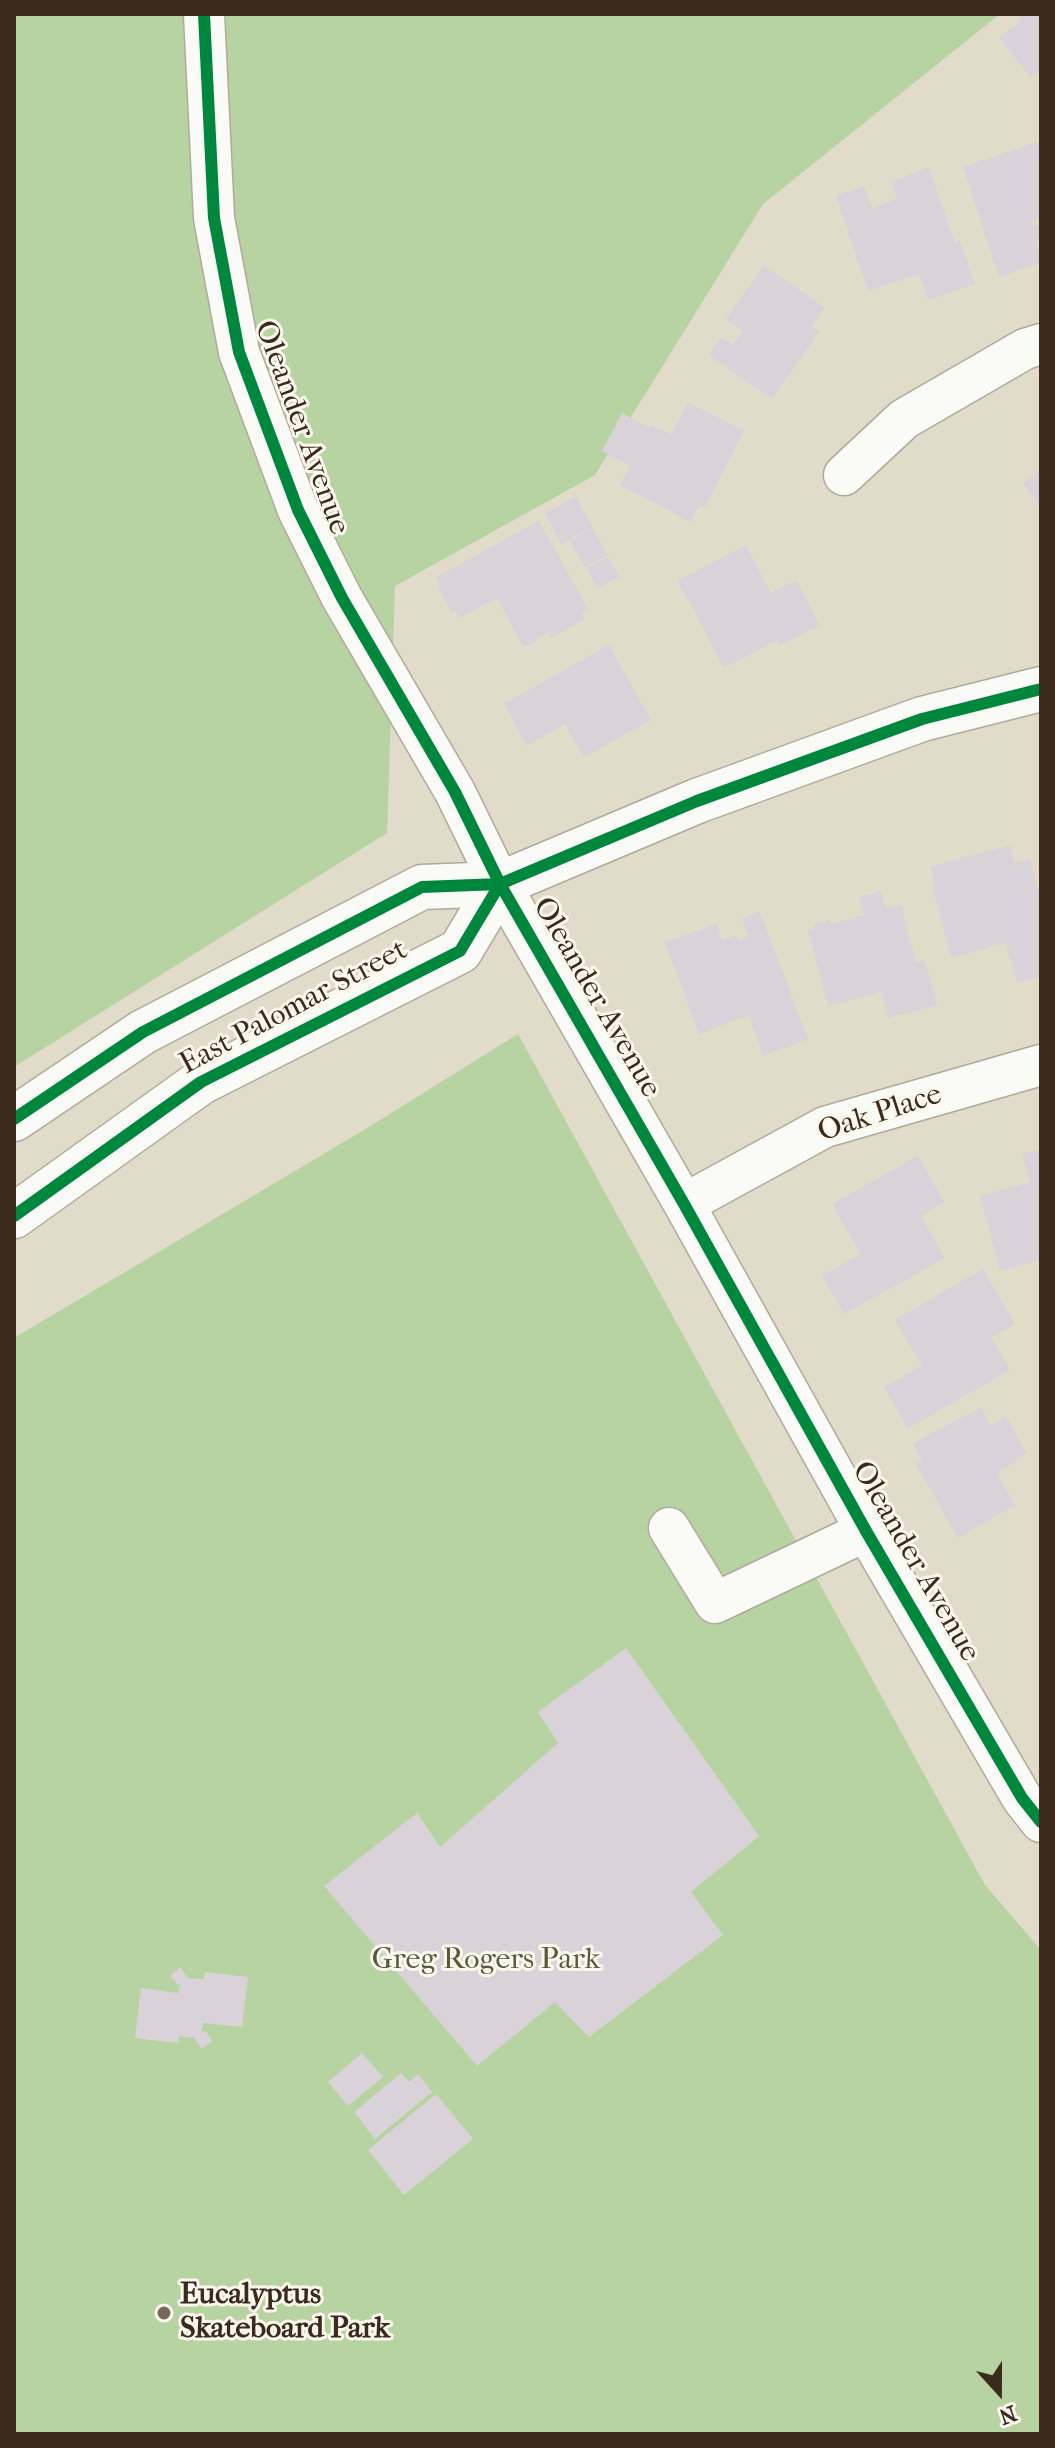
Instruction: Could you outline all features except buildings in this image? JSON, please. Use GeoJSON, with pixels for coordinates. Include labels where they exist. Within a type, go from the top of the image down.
{"type":"FeatureCollection","features":[{"type":"Feature","properties":{"kind":"main road","name":"East Palomar Street"},"geometry":{"type":"LineString","coordinates":[[14,1119],[143,1032],[422,887],[500,884],[697,801],[922,719],[1041,689]]}},
{"type":"Feature","properties":{"kind":"main road","name":"East Palomar Street"},"geometry":{"type":"LineString","coordinates":[[14,1216],[201,1082],[460,951],[500,884]]}},
{"type":"Feature","properties":{"kind":"street","name":"Oleander Avenue"},"geometry":{"type":"LineString","coordinates":[[204,14],[214,218],[239,352],[298,510],[342,598],[455,792],[500,884],[684,1204],[866,1531],[1022,1798],[1041,1822]]}},
{"type":"Feature","properties":{"kind":"street"},"geometry":{"type":"LineString","coordinates":[[844,475],[904,419],[1025,349],[1041,344]]}},
{"type":"Feature","properties":{"kind":"street","name":"Oak Place"},"geometry":{"type":"LineString","coordinates":[[684,1204],[825,1127],[1041,1065]]}},
{"type":"Feature","properties":{"kind":"street"},"geometry":{"type":"LineString","coordinates":[[669,1528],[715,1603],[866,1531]]}},
{"type":"Feature","properties":{"kind":"green space"},"geometry":{"type":"Polygon","coordinates":[[[14,14],[1000,14],[763,204],[595,475],[395,586],[387,833],[14,1067],[14,14]]]}},
{"type":"Feature","properties":{"kind":"green space","name":"Greg Rogers Park"},"geometry":{"type":"Polygon","coordinates":[[[518,1034],[985,1885],[1041,1950],[1041,2434],[14,2434],[14,1338],[369,1127],[518,1034]]]}},
{"type":"Feature","properties":{"kind":"cycle path"},"geometry":{"type":"LineString","coordinates":[[204,14],[214,218],[239,352],[298,510],[342,598],[455,792],[500,884],[684,1204],[866,1531],[1022,1798],[1041,1822]]}},
{"type":"Feature","properties":{"kind":"cycle path"},"geometry":{"type":"LineString","coordinates":[[14,1119],[143,1032],[422,887],[500,884],[697,801],[922,719],[1041,689]]}},
{"type":"Feature","properties":{"kind":"cycle path"},"geometry":{"type":"LineString","coordinates":[[14,1216],[201,1082],[460,951],[500,884]]}},
{"type":"Feature","properties":{"kind":"place","name":"Eucalyptus Skateboard Park"},"geometry":{"type":"Point","coordinates":[164,2313]}}]}
